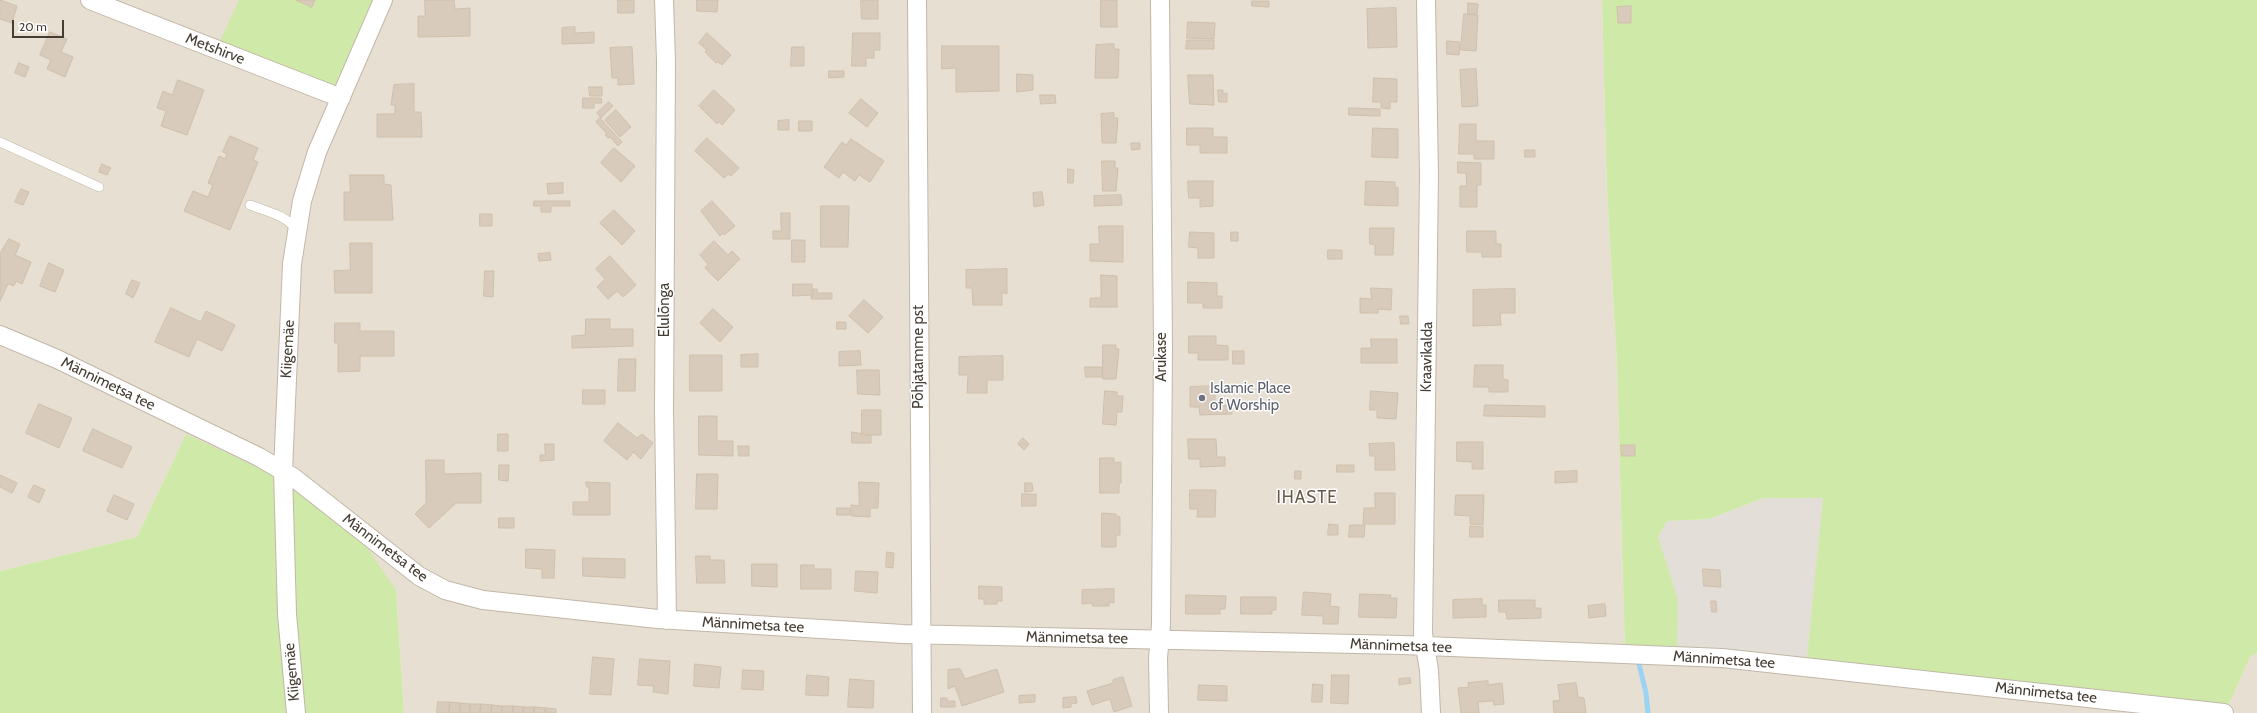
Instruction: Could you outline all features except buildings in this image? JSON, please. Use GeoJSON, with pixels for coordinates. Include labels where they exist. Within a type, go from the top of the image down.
{"type":"FeatureCollection","features":[{"type":"Feature","properties":{"kind":"street","name":"Metshirve"},"geometry":{"type":"LineString","coordinates":[[90,0],[341,98]]}},
{"type":"Feature","properties":{"kind":"street","name":"Kiigemäe"},"geometry":{"type":"LineString","coordinates":[[296,713],[287,614],[283,471],[292,264],[302,201],[318,152],[382,0]]}},
{"type":"Feature","properties":{"kind":"street","name":"Elulõnga"},"geometry":{"type":"LineString","coordinates":[[664,0],[666,620]]}},
{"type":"Feature","properties":{"kind":"street","name":"Põhjatamme pst"},"geometry":{"type":"LineString","coordinates":[[917,0],[922,713]]}},
{"type":"Feature","properties":{"kind":"street","name":"Arukase"},"geometry":{"type":"LineString","coordinates":[[1159,713],[1163,346],[1160,0]]}},
{"type":"Feature","properties":{"kind":"street","name":"Kraavikalda"},"geometry":{"type":"LineString","coordinates":[[1426,0],[1429,175],[1423,634],[1429,670],[1431,713]]}},
{"type":"Feature","properties":{"kind":"street","name":"Männimetsa tee"},"geometry":{"type":"LineString","coordinates":[[0,335],[57,359],[259,457],[283,471],[419,576],[445,590],[483,600],[666,620],[921,634],[1425,646],[1722,658],[2224,713]]}},
{"type":"Feature","properties":{"kind":"lane"},"geometry":{"type":"LineString","coordinates":[[0,142],[99,187]]}},
{"type":"Feature","properties":{"kind":"lane"},"geometry":{"type":"LineString","coordinates":[[250,205],[279,214],[290,221],[298,231]]}},
{"type":"Feature","properties":{"kind":"shaded area"},"geometry":{"type":"Polygon","coordinates":[[[0,0],[1602,0],[1607,190],[1617,363],[1625,653],[2226,711],[2250,657],[2257,653],[2257,713],[404,713],[396,590],[186,434],[137,537],[0,571],[0,0]]]}},
{"type":"Feature","properties":{"kind":"shaded area"},"geometry":{"type":"Polygon","coordinates":[[[1764,498],[1824,498],[1806,667],[1677,655],[1658,537],[1667,521],[1709,519],[1764,498]]]}},
{"type":"Feature","properties":{"kind":"green space"},"geometry":{"type":"Polygon","coordinates":[[[239,0],[383,0],[342,99],[216,50],[239,0]]]}},
{"type":"Feature","properties":{"kind":"green space"},"geometry":{"type":"Polygon","coordinates":[[[1602,0],[2257,0],[2257,653],[2250,657],[2226,711],[1806,667],[1823,498],[1764,498],[1709,519],[1667,521],[1658,537],[1678,600],[1677,655],[1625,653],[1617,363],[1607,190],[1602,0]]]}},
{"type":"Feature","properties":{"kind":"green space"},"geometry":{"type":"Polygon","coordinates":[[[186,434],[291,483],[361,539],[396,590],[404,713],[0,713],[0,571],[137,537],[186,434]]]}},
{"type":"Feature","properties":{"kind":"waterway"},"geometry":{"type":"LineString","coordinates":[[1639,664],[1646,693],[1648,713]]}},
{"type":"Feature","properties":{"kind":"place","name":"Islamic Place of Worship"},"geometry":{"type":"Point","coordinates":[1202,398]}},
{"type":"Feature","properties":{"kind":"district","name":"IHASTE"},"geometry":{"type":"Point","coordinates":[1307,498]}}]}
